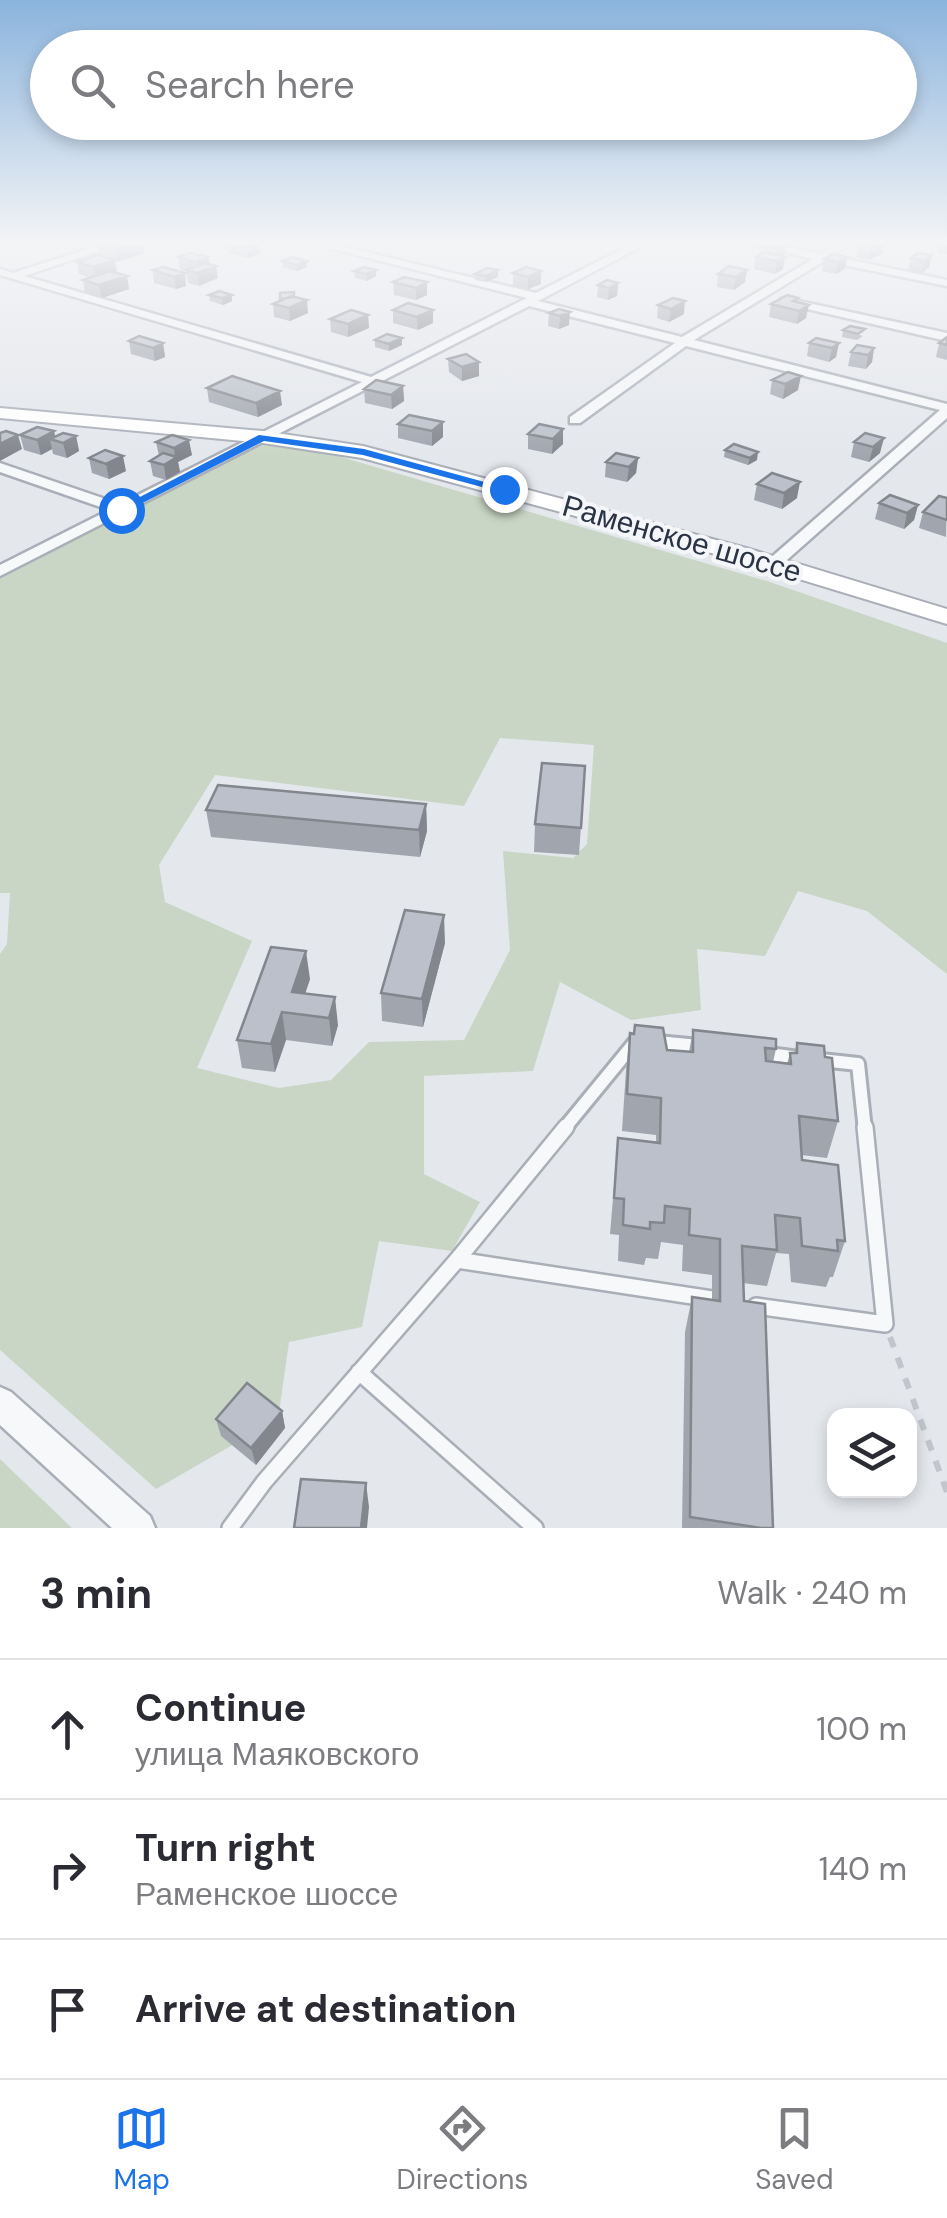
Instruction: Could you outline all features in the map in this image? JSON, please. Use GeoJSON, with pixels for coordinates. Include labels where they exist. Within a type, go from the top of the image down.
{"type":"FeatureCollection","features":[{"type":"Feature","properties":{"kind":"main road","name":"Раменское шоссе"},"geometry":{"type":"LineString","coordinates":[[0,413],[262,437],[364,452],[773,564],[947,617]]}},
{"type":"Feature","properties":{"kind":"street"},"geometry":{"type":"LineString","coordinates":[[148,315],[374,382]]}},
{"type":"Feature","properties":{"kind":"street"},"geometry":{"type":"LineString","coordinates":[[0,571],[503,315]]}},
{"type":"Feature","properties":{"kind":"street"},"geometry":{"type":"LineString","coordinates":[[591,315],[947,409]]}},
{"type":"Feature","properties":{"kind":"street"},"geometry":{"type":"LineString","coordinates":[[575,420],[726,315]]}},
{"type":"Feature","properties":{"kind":"street"},"geometry":{"type":"LineString","coordinates":[[849,315],[947,337]]}},
{"type":"Feature","properties":{"kind":"street"},"geometry":{"type":"LineString","coordinates":[[773,564],[947,409]]}},
{"type":"Feature","properties":{"kind":"street"},"geometry":{"type":"LineString","coordinates":[[0,467],[121,510]]}},
{"type":"Feature","properties":{"kind":"street"},"geometry":{"type":"LineString","coordinates":[[0,1402],[138,1528]]}},
{"type":"Feature","properties":{"kind":"lane"},"geometry":{"type":"LineString","coordinates":[[230,1528],[264,1482],[457,1260],[637,1039],[710,1048]]}},
{"type":"Feature","properties":{"kind":"lane"},"geometry":{"type":"LineString","coordinates":[[734,1302],[885,1324],[858,1064],[747,1052]]}},
{"type":"Feature","properties":{"kind":"lane"},"geometry":{"type":"LineString","coordinates":[[457,1260],[712,1299]]}},
{"type":"Feature","properties":{"kind":"lane"},"geometry":{"type":"LineString","coordinates":[[359,1372],[535,1528]]}},
{"type":"Feature","properties":{"kind":"path"},"geometry":{"type":"LineString","coordinates":[[885,1324],[947,1492]]}},
{"type":"Feature","properties":{"kind":"green space"},"geometry":{"type":"Polygon","coordinates":[[[265,441],[317,450],[767,581],[947,643],[947,974],[867,911],[798,891],[765,956],[697,949],[701,1010],[631,1020],[560,982],[533,1071],[424,1076],[424,1174],[480,1202],[452,1251],[379,1241],[362,1327],[289,1342],[278,1419],[156,1489],[0,1350],[0,954],[7,944],[10,893],[0,893],[0,579],[265,441]],[[500,738],[464,806],[215,775],[159,865],[165,902],[252,941],[197,1068],[279,1088],[331,1080],[369,1042],[464,1040],[510,950],[503,851],[573,858],[587,844],[594,745],[500,738]]]}},
{"type":"Feature","properties":{"kind":"green space"},"geometry":{"type":"Polygon","coordinates":[[[0,1459],[72,1528],[0,1528],[0,1459]]]}},
{"type":"Feature","properties":{"kind":"building"},"geometry":{"type":"Polygon","coordinates":[[[339,315],[367,315],[348,324],[330,319],[339,315]]]}},
{"type":"Feature","properties":{"kind":"building"},"geometry":{"type":"Polygon","coordinates":[[[850,326],[865,329],[858,334],[843,330],[850,326]]]}},
{"type":"Feature","properties":{"kind":"building"},"geometry":{"type":"Polygon","coordinates":[[[387,334],[402,338],[389,344],[375,340],[387,334]]]}},
{"type":"Feature","properties":{"kind":"building"},"geometry":{"type":"Polygon","coordinates":[[[139,336],[163,343],[153,348],[129,341],[139,336]]]}},
{"type":"Feature","properties":{"kind":"building"},"geometry":{"type":"Polygon","coordinates":[[[816,338],[839,343],[832,348],[809,343],[816,338]]]}},
{"type":"Feature","properties":{"kind":"building"},"geometry":{"type":"Polygon","coordinates":[[[857,345],[874,348],[868,355],[851,352],[857,345]]]}},
{"type":"Feature","properties":{"kind":"building"},"geometry":{"type":"Polygon","coordinates":[[[466,354],[479,362],[462,367],[448,359],[466,354]]]}},
{"type":"Feature","properties":{"kind":"building"},"geometry":{"type":"Polygon","coordinates":[[[788,372],[801,376],[785,384],[772,380],[788,372]]]}},
{"type":"Feature","properties":{"kind":"building"},"geometry":{"type":"Polygon","coordinates":[[[232,376],[280,391],[256,403],[207,388],[232,376]]]}},
{"type":"Feature","properties":{"kind":"building"},"geometry":{"type":"Polygon","coordinates":[[[376,380],[403,386],[391,395],[364,389],[376,380]]]}},
{"type":"Feature","properties":{"kind":"building"},"geometry":{"type":"Polygon","coordinates":[[[409,415],[443,422],[432,431],[398,424],[409,415]]]}},
{"type":"Feature","properties":{"kind":"building"},"geometry":{"type":"Polygon","coordinates":[[[539,424],[563,429],[553,439],[528,434],[539,424]]]}},
{"type":"Feature","properties":{"kind":"building"},"geometry":{"type":"Polygon","coordinates":[[[37,427],[54,431],[37,440],[20,435],[37,427]]]}},
{"type":"Feature","properties":{"kind":"building"},"geometry":{"type":"Polygon","coordinates":[[[0,433],[18,435],[0,444],[0,433]]]}},
{"type":"Feature","properties":{"kind":"building"},"geometry":{"type":"Polygon","coordinates":[[[63,433],[76,436],[63,443],[50,439],[63,433]]]}},
{"type":"Feature","properties":{"kind":"building"},"geometry":{"type":"Polygon","coordinates":[[[865,433],[884,438],[873,447],[854,442],[865,433]]]}},
{"type":"Feature","properties":{"kind":"building"},"geometry":{"type":"Polygon","coordinates":[[[172,435],[189,440],[174,448],[156,442],[172,435]]]}},
{"type":"Feature","properties":{"kind":"building"},"geometry":{"type":"Polygon","coordinates":[[[734,444],[758,452],[750,458],[725,450],[734,444]]]}},
{"type":"Feature","properties":{"kind":"building"},"geometry":{"type":"Polygon","coordinates":[[[105,450],[123,456],[106,464],[89,458],[105,450]]]}},
{"type":"Feature","properties":{"kind":"building"},"geometry":{"type":"Polygon","coordinates":[[[163,453],[177,457],[164,465],[150,461],[163,453]]]}},
{"type":"Feature","properties":{"kind":"building"},"geometry":{"type":"Polygon","coordinates":[[[616,453],[638,458],[629,467],[606,462],[616,453]]]}},
{"type":"Feature","properties":{"kind":"building"},"geometry":{"type":"Polygon","coordinates":[[[772,473],[800,482],[784,493],[757,484],[772,473]]]}},
{"type":"Feature","properties":{"kind":"building"},"geometry":{"type":"Polygon","coordinates":[[[890,495],[918,505],[907,513],[879,503],[890,495]]]}},
{"type":"Feature","properties":{"kind":"building"},"geometry":{"type":"Polygon","coordinates":[[[939,496],[947,498],[947,520],[923,512],[939,496]]]}},
{"type":"Feature","properties":{"kind":"building"},"geometry":{"type":"Polygon","coordinates":[[[542,763],[585,766],[581,828],[535,824],[542,763]]]}},
{"type":"Feature","properties":{"kind":"building"},"geometry":{"type":"Polygon","coordinates":[[[218,785],[426,804],[419,830],[206,810],[218,785]]]}},
{"type":"Feature","properties":{"kind":"building"},"geometry":{"type":"Polygon","coordinates":[[[405,910],[444,915],[422,999],[381,993],[405,910]]]}},
{"type":"Feature","properties":{"kind":"building"},"geometry":{"type":"Polygon","coordinates":[[[271,947],[306,951],[292,992],[335,997],[329,1018],[282,1012],[271,1044],[237,1040],[271,947]]]}},
{"type":"Feature","properties":{"kind":"building"},"geometry":{"type":"Polygon","coordinates":[[[635,1025],[663,1028],[667,1050],[693,1052],[693,1030],[776,1039],[776,1049],[765,1048],[766,1061],[791,1064],[790,1053],[797,1053],[797,1043],[824,1046],[825,1057],[832,1058],[838,1121],[799,1116],[802,1160],[838,1165],[845,1241],[837,1240],[838,1251],[802,1246],[800,1218],[775,1215],[777,1250],[742,1246],[744,1301],[765,1304],[773,1528],[690,1517],[692,1297],[720,1301],[720,1239],[689,1235],[690,1209],[665,1206],[664,1223],[650,1222],[650,1229],[623,1225],[624,1199],[614,1198],[618,1138],[660,1143],[661,1098],[627,1094],[630,1033],[634,1034],[635,1025]]]}},
{"type":"Feature","properties":{"kind":"building"},"geometry":{"type":"Polygon","coordinates":[[[247,1383],[282,1411],[251,1448],[216,1419],[247,1383]]]}},
{"type":"Feature","properties":{"kind":"building"},"geometry":{"type":"Polygon","coordinates":[[[301,1479],[366,1483],[361,1528],[294,1528],[301,1479]]]}},
{"type":"Feature","properties":{"kind":"route"},"geometry":{"type":"LineString","coordinates":[[121,510],[262,437],[364,452],[504,489]]}}]}
